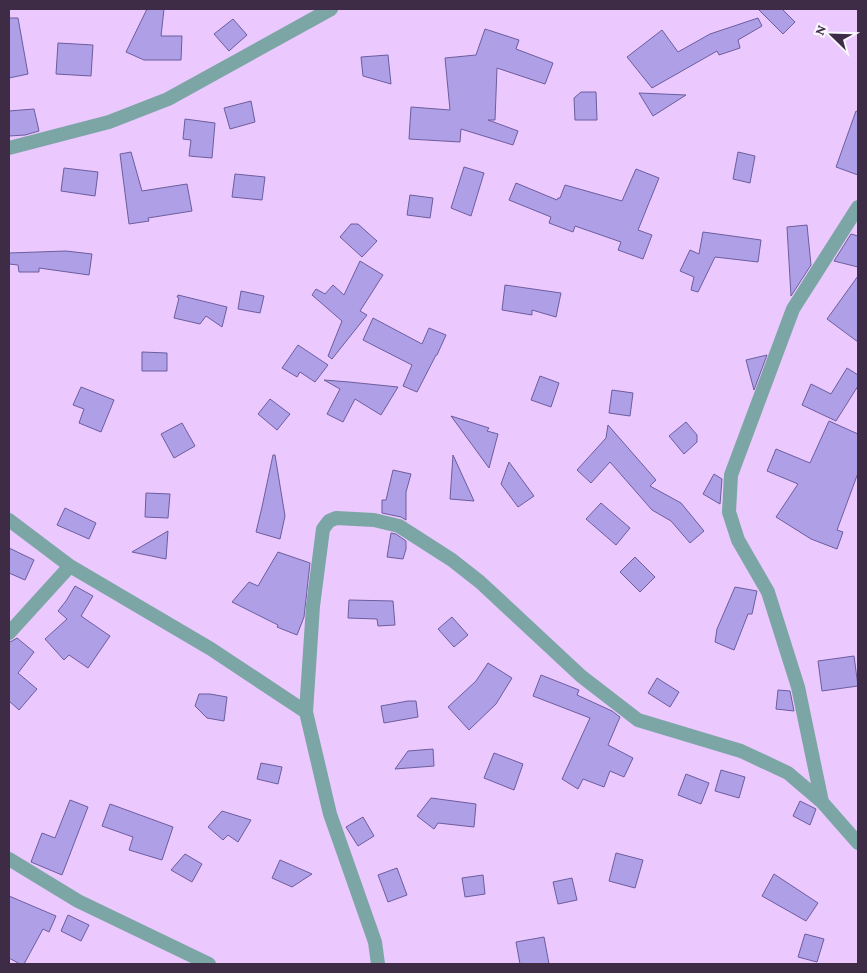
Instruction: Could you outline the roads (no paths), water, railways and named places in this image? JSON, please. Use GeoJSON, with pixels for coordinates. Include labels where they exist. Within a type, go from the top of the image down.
{"type":"FeatureCollection","features":[{"type":"Feature","properties":{"kind":"street"},"geometry":{"type":"LineString","coordinates":[[9,148],[109,122],[168,99],[331,9]]}},
{"type":"Feature","properties":{"kind":"street"},"geometry":{"type":"LineString","coordinates":[[822,802],[798,687],[768,592],[738,540],[729,512],[731,475],[792,309],[858,207]]}},
{"type":"Feature","properties":{"kind":"street"},"geometry":{"type":"LineString","coordinates":[[378,964],[375,942],[330,814],[306,712],[313,606],[323,529],[329,521],[336,518],[374,520],[399,526],[452,560],[480,582],[581,676],[638,720],[741,751],[788,773],[822,802],[858,843]]}},
{"type":"Feature","properties":{"kind":"street"},"geometry":{"type":"LineString","coordinates":[[9,520],[70,566],[211,648],[306,712]]}},
{"type":"Feature","properties":{"kind":"street"},"geometry":{"type":"LineString","coordinates":[[9,633],[70,566]]}},
{"type":"Feature","properties":{"kind":"street"},"geometry":{"type":"LineString","coordinates":[[9,859],[78,901],[209,964]]}}]}
